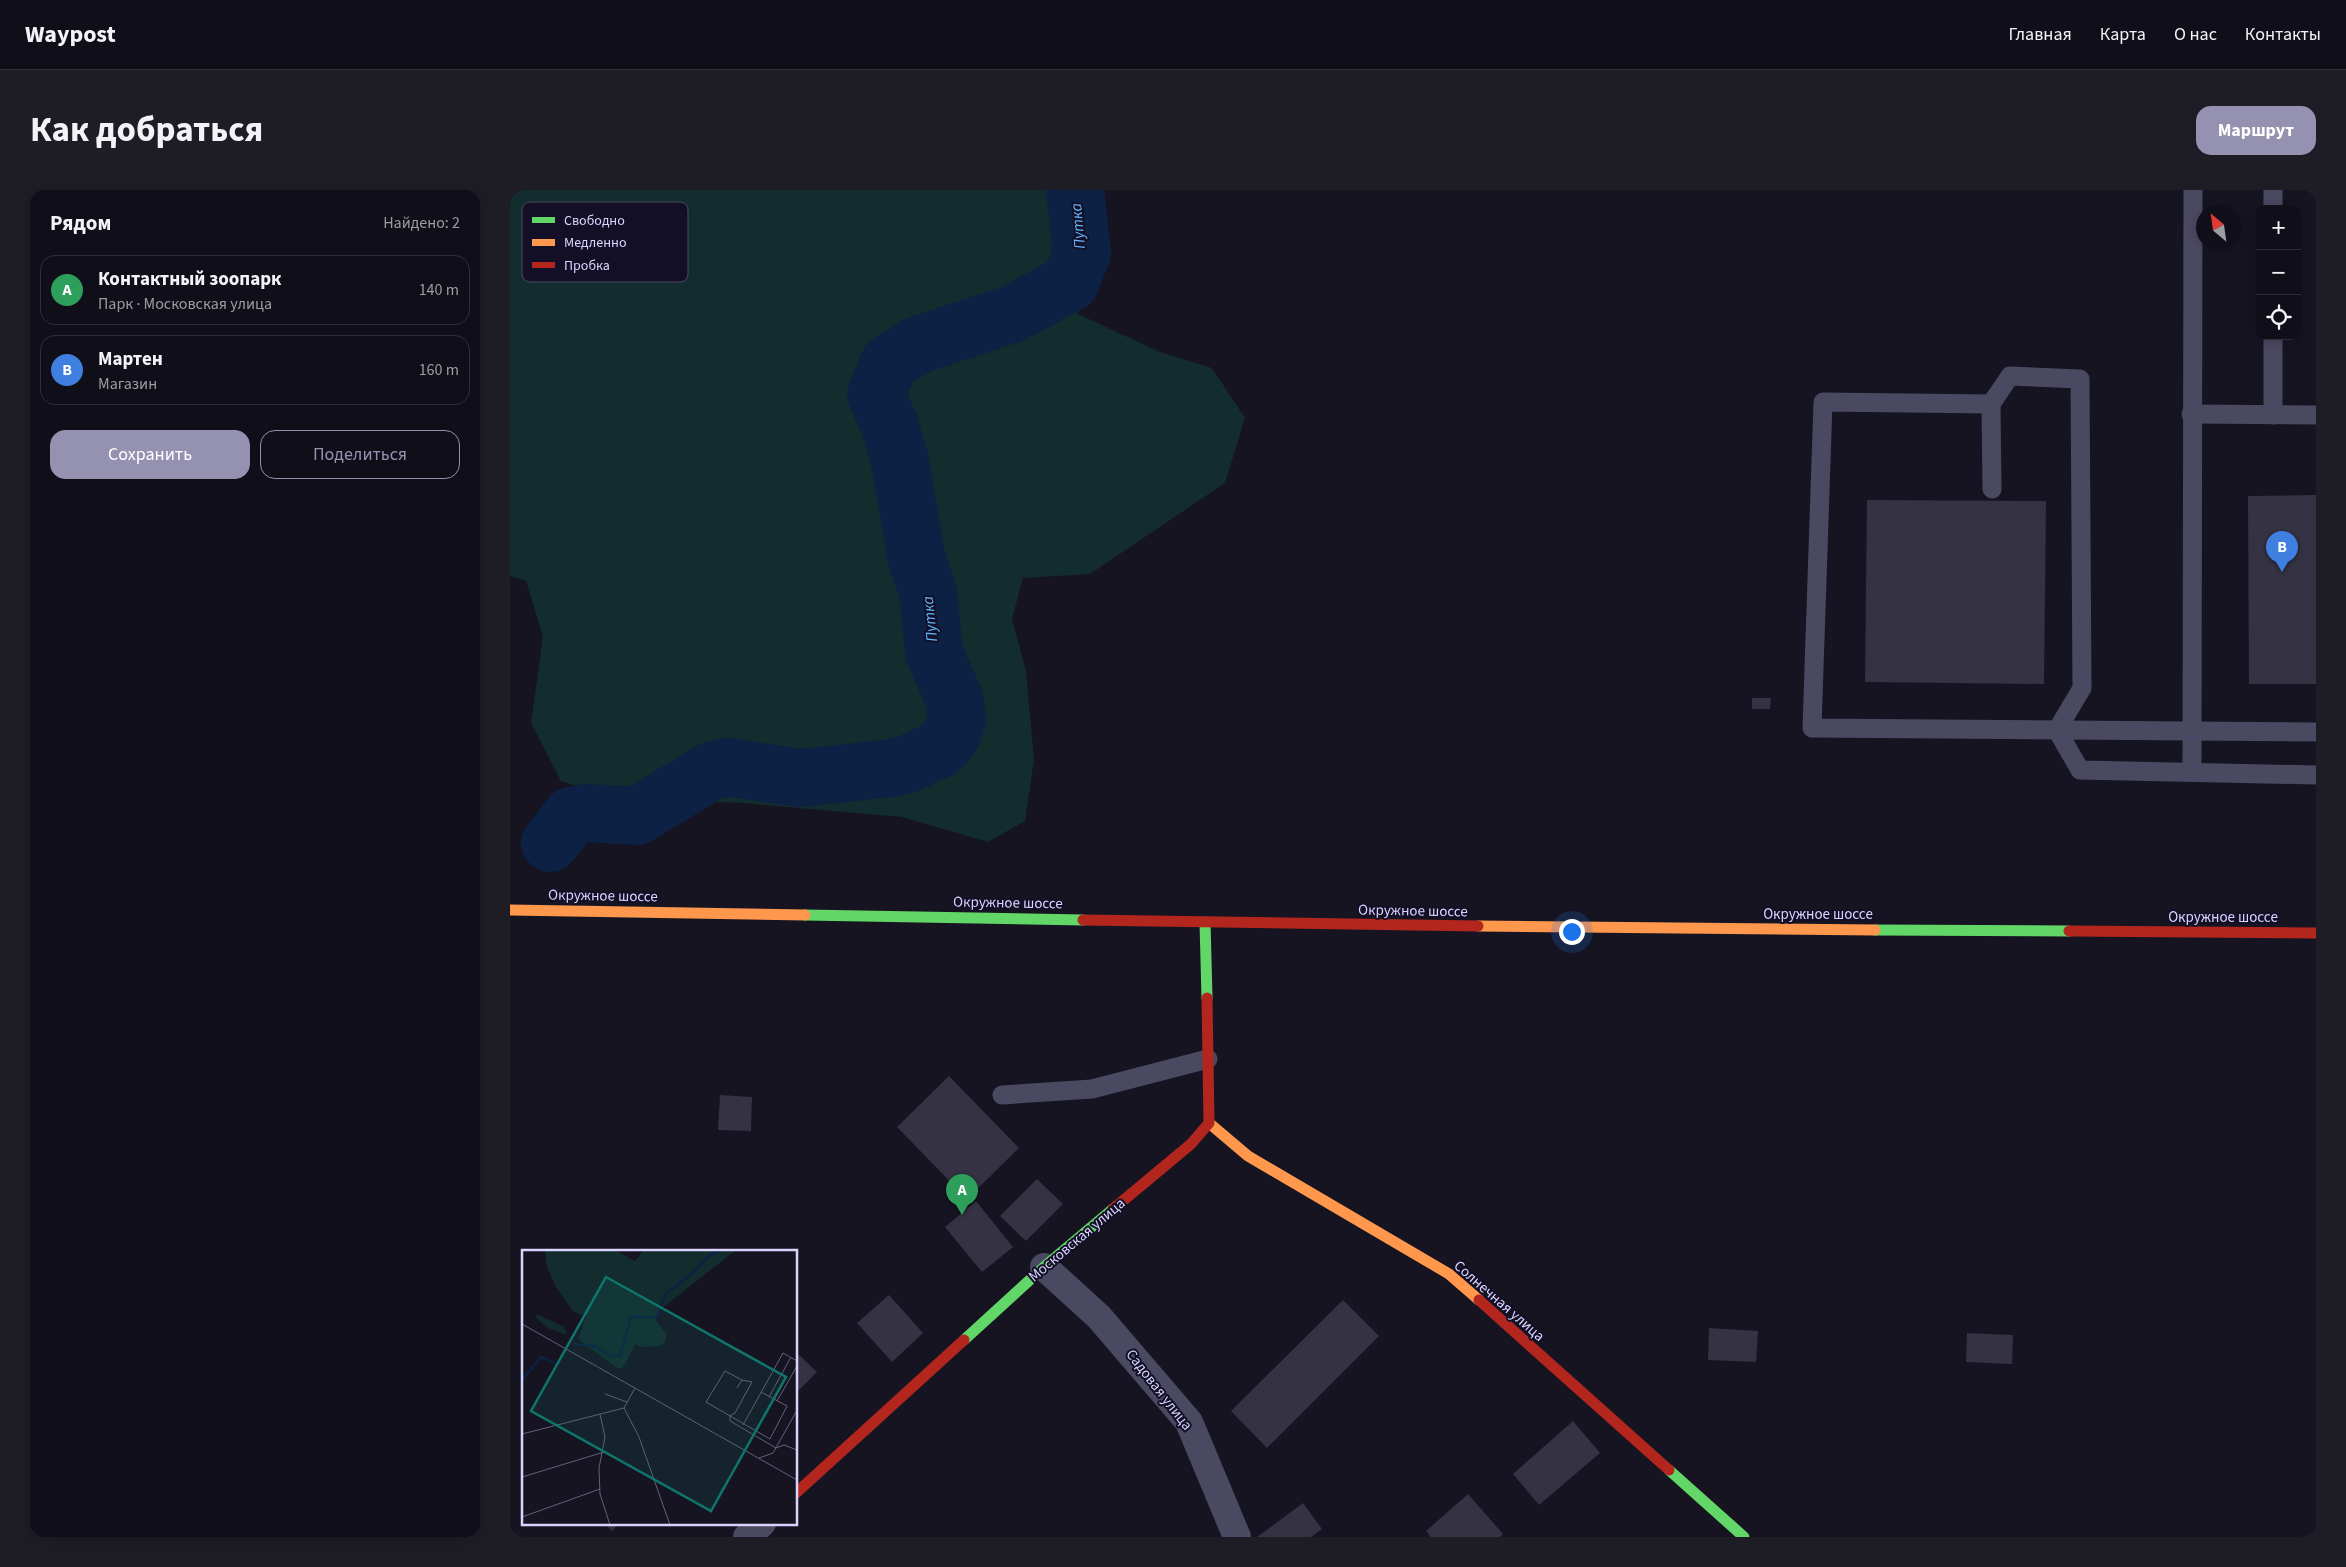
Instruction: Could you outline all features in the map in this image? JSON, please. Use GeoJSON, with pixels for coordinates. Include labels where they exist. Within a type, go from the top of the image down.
{"type":"FeatureCollection","features":[{"type":"Feature","properties":{"kind":"main road","name":"Окружное шоссе"},"geometry":{"type":"LineString","coordinates":[[510,910],[1513,928],[2316,933]]}},
{"type":"Feature","properties":{"kind":"main road"},"geometry":{"type":"LineString","coordinates":[[1205,922],[1208,1123]]}},
{"type":"Feature","properties":{"kind":"main road","name":"Московская улица"},"geometry":{"type":"LineString","coordinates":[[798,1490],[1044,1267],[1191,1144],[1208,1123]]}},
{"type":"Feature","properties":{"kind":"main road","name":"Солнечная улица"},"geometry":{"type":"LineString","coordinates":[[1208,1123],[1248,1156],[1449,1274],[1744,1537]]}},
{"type":"Feature","properties":{"kind":"street","name":"Садовая улица"},"geometry":{"type":"LineString","coordinates":[[1044,1267],[1099,1317],[1189,1422],[1237,1537]]}},
{"type":"Feature","properties":{"kind":"street"},"geometry":{"type":"LineString","coordinates":[[747,1537],[761,1524]]}},
{"type":"Feature","properties":{"kind":"lane"},"geometry":{"type":"LineString","coordinates":[[2192,772],[2191,414],[2193,190]]}},
{"type":"Feature","properties":{"kind":"lane"},"geometry":{"type":"LineString","coordinates":[[2273,190],[2273,205]]}},
{"type":"Feature","properties":{"kind":"lane"},"geometry":{"type":"LineString","coordinates":[[2273,340],[2273,415]]}},
{"type":"Feature","properties":{"kind":"lane"},"geometry":{"type":"LineString","coordinates":[[1992,488],[1991,404],[2010,376],[2080,379],[2082,688],[2057,730]]}},
{"type":"Feature","properties":{"kind":"lane"},"geometry":{"type":"LineString","coordinates":[[1991,404],[1823,402],[1812,728],[2316,732]]}},
{"type":"Feature","properties":{"kind":"lane"},"geometry":{"type":"LineString","coordinates":[[2191,414],[2316,415]]}},
{"type":"Feature","properties":{"kind":"lane"},"geometry":{"type":"LineString","coordinates":[[2057,730],[2080,770],[2316,775]]}},
{"type":"Feature","properties":{"kind":"lane"},"geometry":{"type":"LineString","coordinates":[[1002,1095],[1092,1089],[1208,1059]]}},
{"type":"Feature","properties":{"kind":"green space"},"geometry":{"type":"Polygon","coordinates":[[[510,190],[1098,190],[1054,256],[1078,314],[1160,352],[1212,368],[1245,418],[1225,483],[1090,574],[1023,578],[1012,619],[1026,671],[1034,760],[1025,821],[988,842],[902,817],[743,803],[615,798],[561,781],[531,723],[543,636],[526,581],[510,576],[510,190]]]}},
{"type":"Feature","properties":{"kind":"building"},"geometry":{"type":"Polygon","coordinates":[[[2316,495],[2316,684],[2249,684],[2248,496],[2316,495]]]}},
{"type":"Feature","properties":{"kind":"building"},"geometry":{"type":"Polygon","coordinates":[[[1867,500],[2046,501],[2044,684],[1865,682],[1867,500]]]}},
{"type":"Feature","properties":{"kind":"building"},"geometry":{"type":"Polygon","coordinates":[[[1752,698],[1771,698],[1770,709],[1752,709],[1752,698]]]}},
{"type":"Feature","properties":{"kind":"building"},"geometry":{"type":"Polygon","coordinates":[[[949,1076],[1019,1148],[967,1199],[897,1127],[949,1076]]]}},
{"type":"Feature","properties":{"kind":"building"},"geometry":{"type":"Polygon","coordinates":[[[720,1095],[752,1097],[751,1131],[718,1130],[720,1095]]]}},
{"type":"Feature","properties":{"kind":"building"},"geometry":{"type":"Polygon","coordinates":[[[1037,1179],[1063,1204],[1026,1241],[1000,1216],[1037,1179]]]}},
{"type":"Feature","properties":{"kind":"building"},"geometry":{"type":"Polygon","coordinates":[[[976,1201],[1013,1247],[982,1272],[945,1227],[976,1201]]]}},
{"type":"Feature","properties":{"kind":"building"},"geometry":{"type":"Polygon","coordinates":[[[889,1295],[923,1333],[892,1362],[857,1323],[889,1295]]]}},
{"type":"Feature","properties":{"kind":"building"},"geometry":{"type":"Polygon","coordinates":[[[1343,1300],[1379,1336],[1267,1448],[1231,1411],[1343,1300]]]}},
{"type":"Feature","properties":{"kind":"building"},"geometry":{"type":"Polygon","coordinates":[[[1709,1328],[1758,1331],[1756,1362],[1708,1360],[1709,1328]]]}},
{"type":"Feature","properties":{"kind":"building"},"geometry":{"type":"Polygon","coordinates":[[[1967,1333],[2013,1335],[2012,1364],[1966,1362],[1967,1333]]]}},
{"type":"Feature","properties":{"kind":"building"},"geometry":{"type":"Polygon","coordinates":[[[798,1354],[817,1372],[798,1391],[798,1354]]]}},
{"type":"Feature","properties":{"kind":"building"},"geometry":{"type":"Polygon","coordinates":[[[1573,1421],[1600,1453],[1539,1505],[1513,1474],[1573,1421]]]}},
{"type":"Feature","properties":{"kind":"building"},"geometry":{"type":"Polygon","coordinates":[[[1468,1494],[1503,1534],[1500,1537],[1431,1537],[1426,1531],[1468,1494]]]}},
{"type":"Feature","properties":{"kind":"building"},"geometry":{"type":"Polygon","coordinates":[[[1303,1503],[1322,1529],[1311,1537],[1257,1537],[1303,1503]]]}},
{"type":"Feature","properties":{"kind":"building"},"geometry":{"type":"Polygon","coordinates":[[[605,1524],[618,1524],[612,1531],[605,1524]]]}},
{"type":"Feature","properties":{"kind":"waterway","name":"Путка"},"geometry":{"type":"LineString","coordinates":[[550,843],[571,816],[587,813],[637,816],[711,771],[727,767],[800,778],[893,768],[910,763],[940,749],[951,736],[957,719],[955,701],[934,652],[928,592],[917,560],[899,457],[890,426],[876,394],[889,363],[918,345],[1012,314],[1070,283],[1082,253],[1075,190]]}},
{"type":"Feature","properties":{"kind":"traffic: fast"},"geometry":{"type":"LineString","coordinates":[[805,915],[1083,920]]}},
{"type":"Feature","properties":{"kind":"traffic: fast"},"geometry":{"type":"LineString","coordinates":[[1205,922],[1207,998]]}},
{"type":"Feature","properties":{"kind":"traffic: fast"},"geometry":{"type":"LineString","coordinates":[[1875,930],[2069,931]]}},
{"type":"Feature","properties":{"kind":"traffic: fast"},"geometry":{"type":"LineString","coordinates":[[964,1340],[1044,1267],[1113,1209]]}},
{"type":"Feature","properties":{"kind":"traffic: fast"},"geometry":{"type":"LineString","coordinates":[[1669,1470],[1744,1537]]}},
{"type":"Feature","properties":{"kind":"traffic: slow"},"geometry":{"type":"LineString","coordinates":[[510,910],[805,915]]}},
{"type":"Feature","properties":{"kind":"traffic: slow"},"geometry":{"type":"LineString","coordinates":[[1478,926],[1875,930]]}},
{"type":"Feature","properties":{"kind":"traffic: slow"},"geometry":{"type":"LineString","coordinates":[[1209,1123],[1248,1156],[1449,1274],[1479,1300]]}},
{"type":"Feature","properties":{"kind":"traffic: jam"},"geometry":{"type":"LineString","coordinates":[[1083,920],[1478,926]]}},
{"type":"Feature","properties":{"kind":"traffic: jam"},"geometry":{"type":"LineString","coordinates":[[2069,931],[2316,933]]}},
{"type":"Feature","properties":{"kind":"traffic: jam"},"geometry":{"type":"LineString","coordinates":[[1113,1209],[1191,1144],[1209,1123],[1207,998]]}},
{"type":"Feature","properties":{"kind":"traffic: jam"},"geometry":{"type":"LineString","coordinates":[[1479,1300],[1669,1470]]}},
{"type":"Feature","properties":{"kind":"traffic: jam"},"geometry":{"type":"LineString","coordinates":[[798,1491],[964,1340]]}},
{"type":"Feature","properties":{"kind":"place","name":"Мартен"},"geometry":{"type":"Point","coordinates":[2282,572]}},
{"type":"Feature","properties":{"kind":"place","name":"Контактный зоопарк"},"geometry":{"type":"Point","coordinates":[962,1215]}}]}
